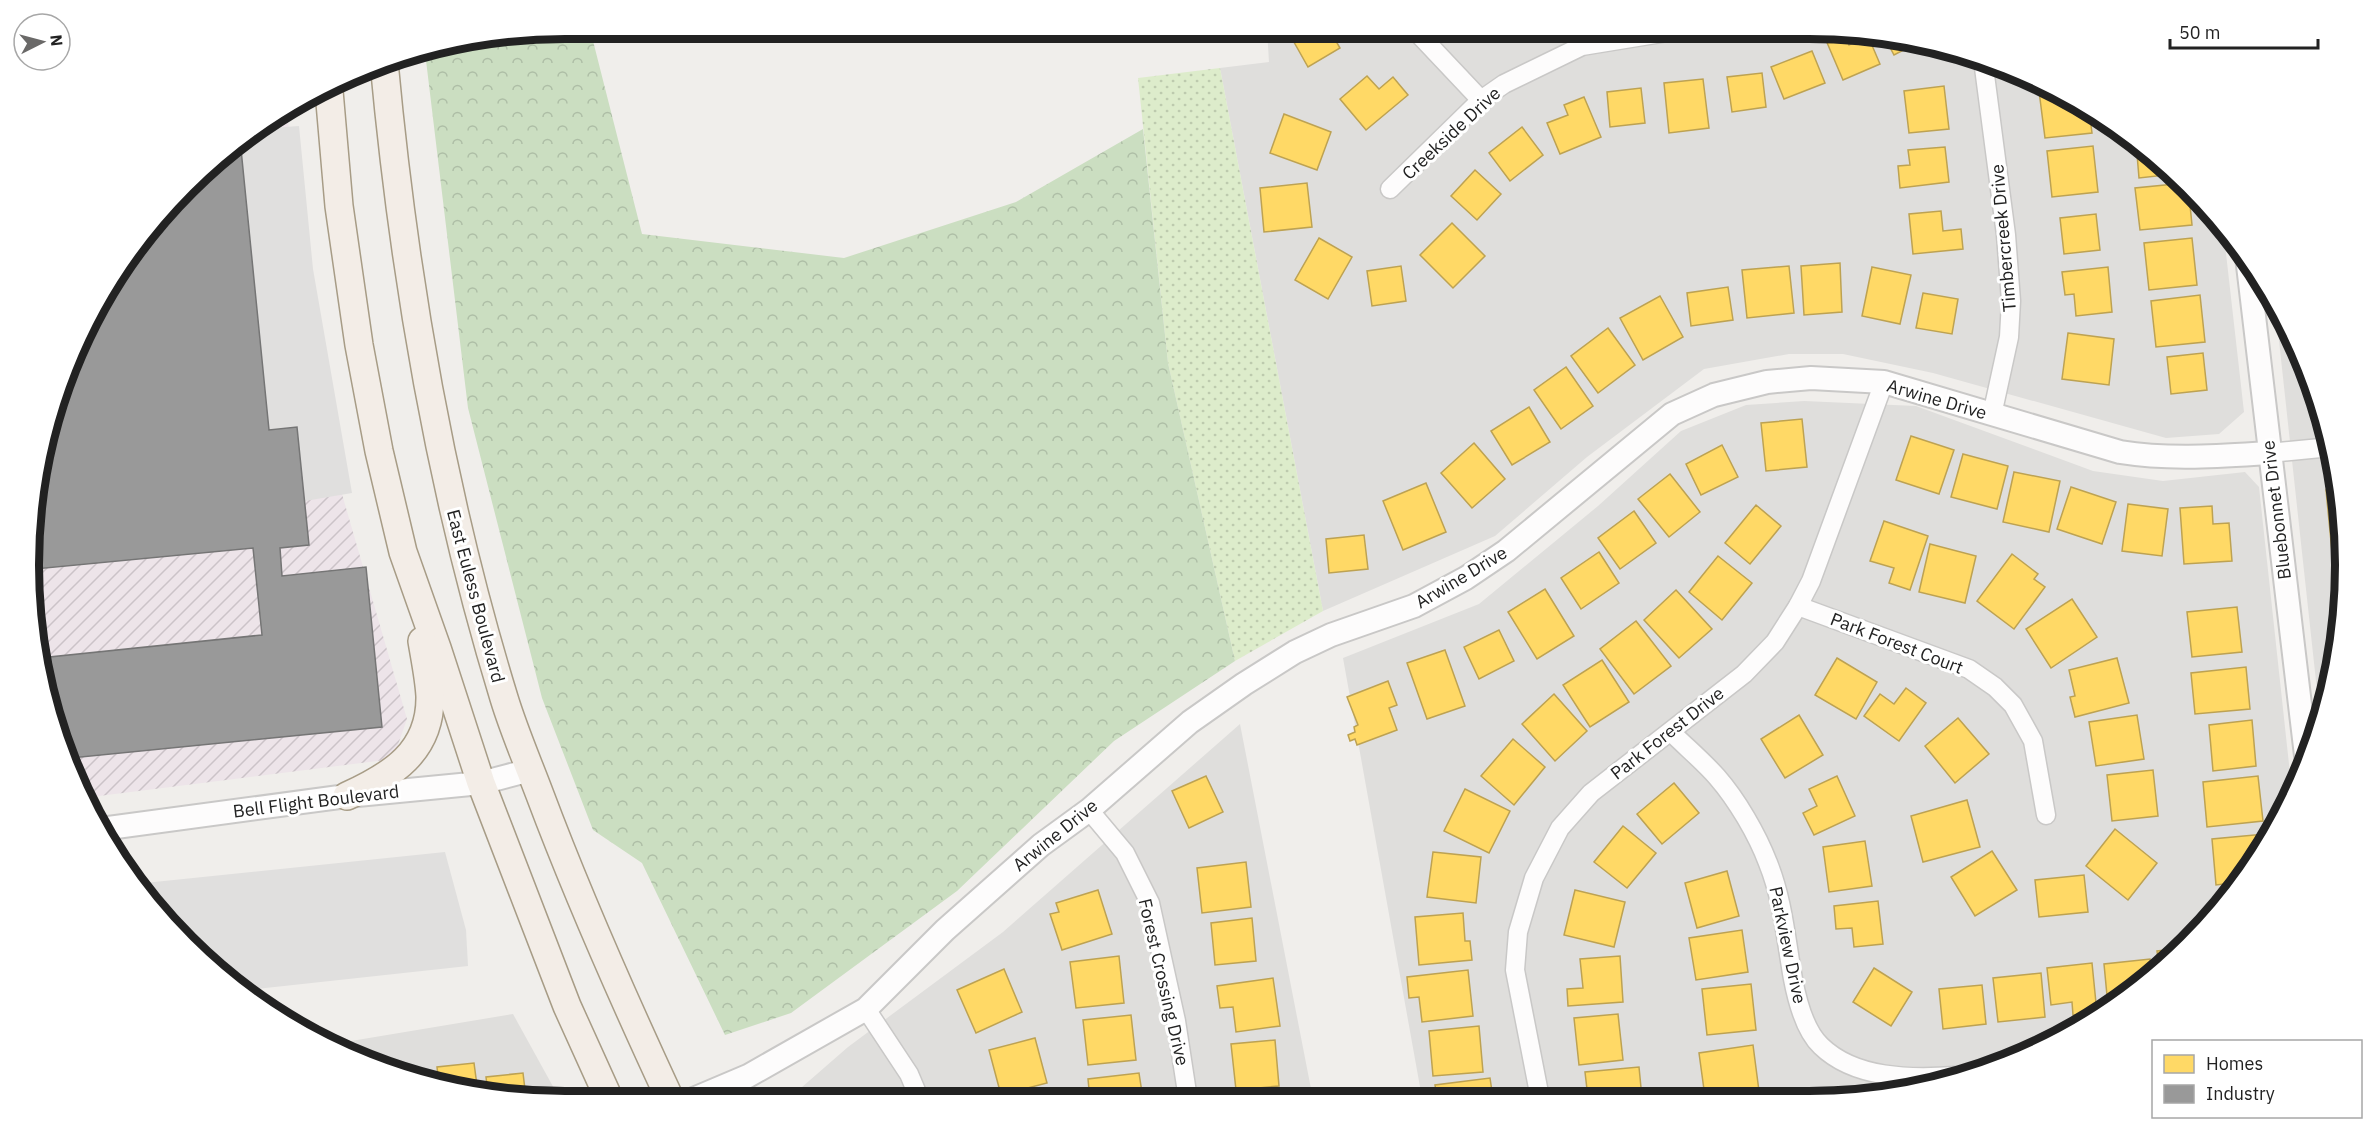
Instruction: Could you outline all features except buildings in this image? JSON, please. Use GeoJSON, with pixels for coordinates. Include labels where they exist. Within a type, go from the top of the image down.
{"type":"FeatureCollection","features":[{"type":"Feature","properties":{"kind":"main road","name":"East Euless Boulevard"},"geometry":{"type":"LineString","coordinates":[[385,71],[402,237],[441,461],[472,586],[501,689],[573,883],[667,1091]]}},
{"type":"Feature","properties":{"kind":"main road"},"geometry":{"type":"LineString","coordinates":[[329,94],[339,206],[359,345],[379,451],[420,623],[430,698],[426,727],[409,759],[375,783],[347,796]]}},
{"type":"Feature","properties":{"kind":"main road"},"geometry":{"type":"LineString","coordinates":[[403,552],[481,783],[567,1005],[606,1091]]}},
{"type":"Feature","properties":{"kind":"street"},"geometry":{"type":"LineString","coordinates":[[1424,39],[1481,100]]}},
{"type":"Feature","properties":{"kind":"street","name":"Creekside Drive"},"geometry":{"type":"LineString","coordinates":[[1390,189],[1481,100],[1504,84],[1582,46],[1621,39]]}},
{"type":"Feature","properties":{"kind":"street","name":"Timbercreek Drive"},"geometry":{"type":"LineString","coordinates":[[1984,69],[2006,235],[2011,301],[2009,336],[1992,415]]}},
{"type":"Feature","properties":{"kind":"street","name":"Bluebonnet Drive"},"geometry":{"type":"LineString","coordinates":[[2249,278],[2269,453],[2308,731]]}},
{"type":"Feature","properties":{"kind":"street","name":"Arwine Drive"},"geometry":{"type":"LineString","coordinates":[[713,1091],[748,1076],[866,1009],[945,930],[1041,845],[1089,810],[1190,722],[1244,684],[1295,652],[1331,635],[1414,606],[1466,578],[1498,557],[1672,414],[1714,394],[1767,382],[1811,378],[1884,382],[2120,452],[2148,457],[2187,458],[2322,448]]}},
{"type":"Feature","properties":{"kind":"street","name":"Park Forest Drive"},"geometry":{"type":"LineString","coordinates":[[1539,1091],[1515,970],[1518,932],[1534,878],[1560,828],[1591,793],[1744,674],[1775,642],[1811,581],[1884,382]]}},
{"type":"Feature","properties":{"kind":"street","name":"Park Forest Court"},"geometry":{"type":"LineString","coordinates":[[1798,606],[1969,669],[1995,687],[2013,705],[2033,741],[2046,815]]}},
{"type":"Feature","properties":{"kind":"street","name":"Parkview Drive"},"geometry":{"type":"LineString","coordinates":[[1671,732],[1718,778],[1756,834],[1769,864],[1782,908],[1794,981],[1802,1009],[1811,1034],[1820,1046],[1848,1065],[1881,1075],[1934,1076]]}},
{"type":"Feature","properties":{"kind":"street","name":"Bell Flight Boulevard"},"geometry":{"type":"LineString","coordinates":[[109,828],[347,796],[481,783],[530,770]]}},
{"type":"Feature","properties":{"kind":"street","name":"Forest Crossing Drive"},"geometry":{"type":"LineString","coordinates":[[1089,810],[1125,853],[1150,903],[1176,1021],[1187,1091]]}},
{"type":"Feature","properties":{"kind":"street"},"geometry":{"type":"LineString","coordinates":[[866,1009],[909,1074],[916,1091]]}},
{"type":"Feature","properties":{"kind":"shaded area"},"geometry":{"type":"Polygon","coordinates":[[[1268,39],[1809,39],[1843,40],[1912,49],[1978,67],[2042,93],[2072,109],[2129,148],[2181,193],[2225,244],[2244,412],[2219,434],[2166,438],[1933,373],[1843,354],[1789,354],[1704,369],[1587,457],[1495,536],[1323,611],[1220,68],[1269,62],[1268,39]]]}},
{"type":"Feature","properties":{"kind":"shaded area"},"geometry":{"type":"Polygon","coordinates":[[[288,118],[329,449],[407,719],[393,759],[92,797],[67,734],[49,668],[40,599],[40,531],[49,462],[67,396],[79,364],[109,302],[148,245],[170,218],[218,170],[288,118]]]}},
{"type":"Feature","properties":{"kind":"shaded area"},"geometry":{"type":"Polygon","coordinates":[[[299,126],[313,269],[352,493],[305,501],[297,428],[269,430],[241,151],[273,128],[299,126]]]}},
{"type":"Feature","properties":{"kind":"shaded area"},"geometry":{"type":"Polygon","coordinates":[[[2277,325],[2295,364],[2317,429],[2325,462],[2334,531],[2334,599],[2325,668],[2318,698],[2277,325]]]}},
{"type":"Feature","properties":{"kind":"shaded area"},"geometry":{"type":"Polygon","coordinates":[[[1804,401],[1916,406],[2093,471],[2163,481],[2245,472],[2259,487],[2290,777],[2281,798],[2265,828],[2226,885],[2181,937],[2156,960],[2129,982],[2072,1021],[2042,1037],[1978,1063],[1912,1081],[1843,1090],[1421,1091],[1343,658],[1479,604],[1598,506],[1681,431],[1746,405],[1804,401]]]}},
{"type":"Feature","properties":{"kind":"shaded area"},"geometry":{"type":"Polygon","coordinates":[[[1240,724],[1311,1091],[797,1091],[848,1047],[1003,932],[1240,724]]]}},
{"type":"Feature","properties":{"kind":"shaded area"},"geometry":{"type":"Polygon","coordinates":[[[445,852],[466,930],[468,966],[255,989],[193,937],[146,883],[445,852]]]}},
{"type":"Feature","properties":{"kind":"shaded area"},"geometry":{"type":"Polygon","coordinates":[[[513,1014],[555,1091],[531,1090],[462,1081],[396,1063],[344,1042],[513,1014]]]}},
{"type":"Feature","properties":{"kind":"green space"},"geometry":{"type":"Polygon","coordinates":[[[593,39],[642,234],[844,258],[1016,202],[1143,129],[1168,363],[1235,661],[1114,741],[957,891],[791,1013],[725,1035],[642,863],[593,830],[542,698],[468,408],[426,58],[462,49],[531,40],[593,39]]]}},
{"type":"Feature","properties":{"kind":"green space"},"geometry":{"type":"Polygon","coordinates":[[[1220,68],[1323,611],[1235,661],[1168,363],[1138,78],[1220,68]]]}}]}
